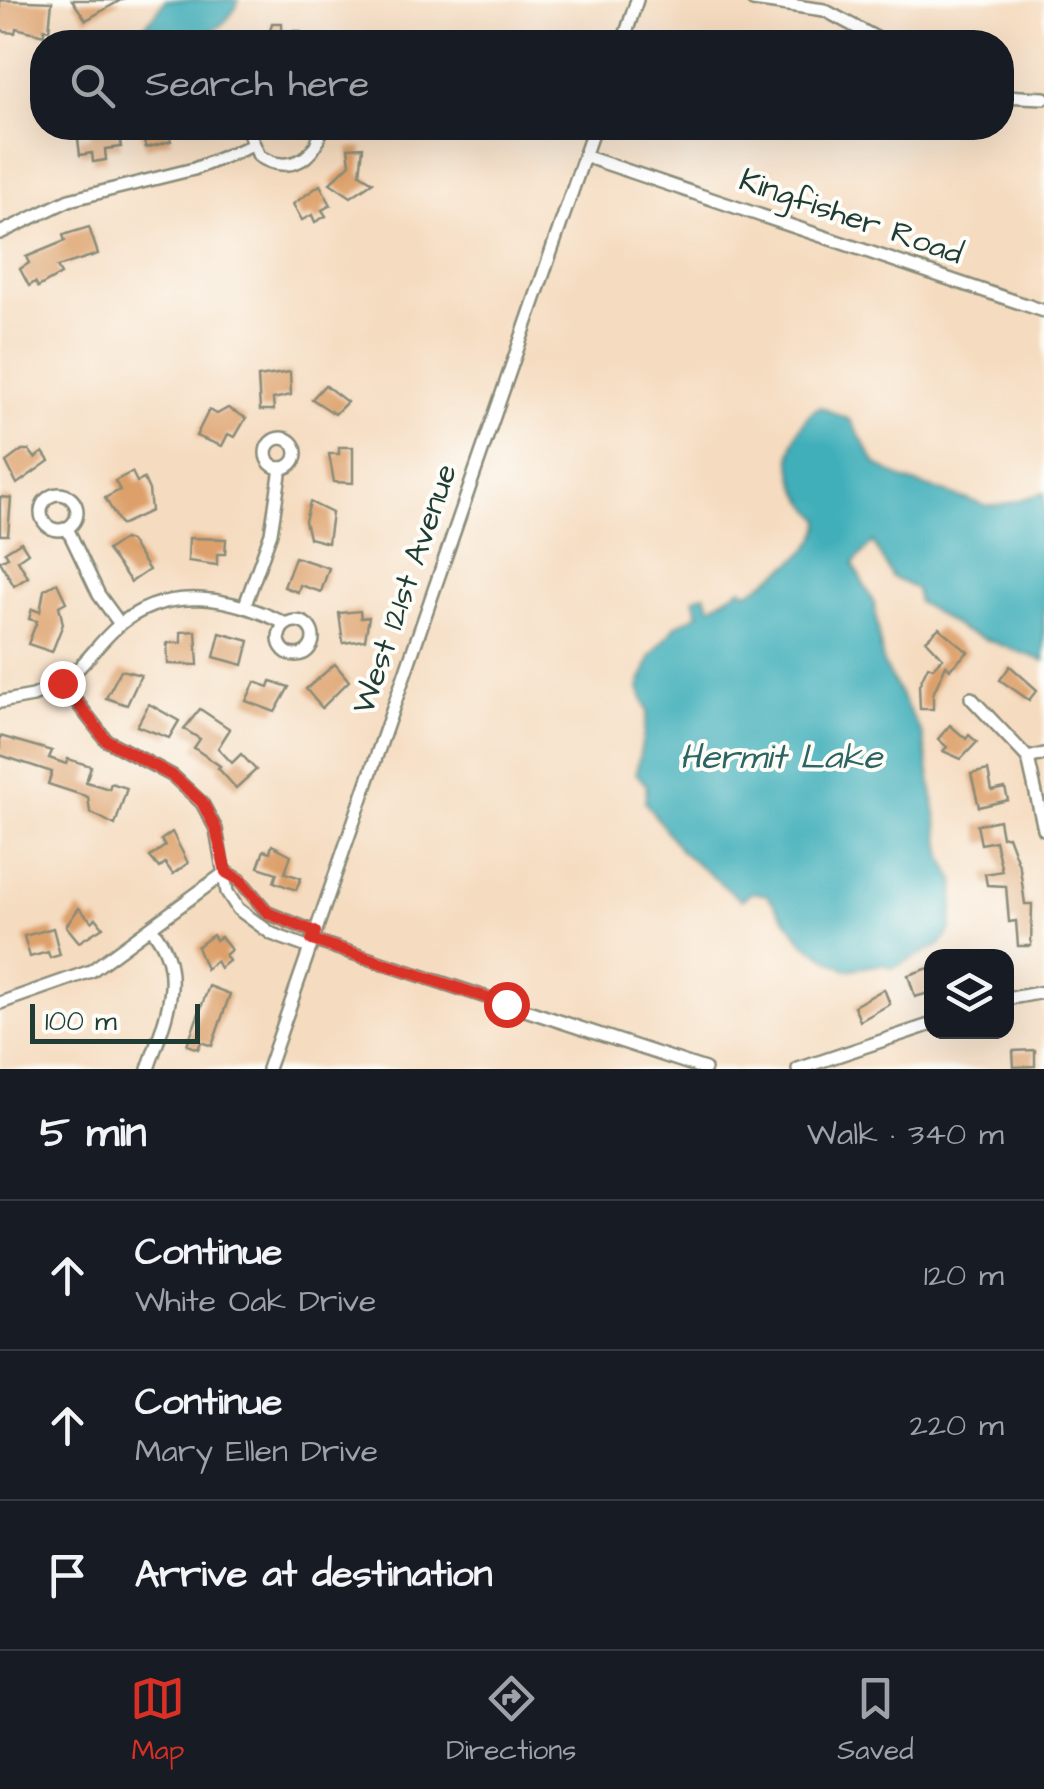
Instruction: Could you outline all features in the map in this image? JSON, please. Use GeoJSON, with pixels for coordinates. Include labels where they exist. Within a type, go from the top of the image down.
{"type":"FeatureCollection","features":[{"type":"Feature","properties":{"kind":"street"},"geometry":{"type":"LineString","coordinates":[[627,30],[637,0]]}},
{"type":"Feature","properties":{"kind":"street"},"geometry":{"type":"LineString","coordinates":[[753,0],[824,10],[862,30]]}},
{"type":"Feature","properties":{"kind":"street"},"geometry":{"type":"LineString","coordinates":[[1014,97],[1044,98]]}},
{"type":"Feature","properties":{"kind":"street"},"geometry":{"type":"LineString","coordinates":[[250,140],[269,162],[292,164],[312,152],[316,140]]}},
{"type":"Feature","properties":{"kind":"street","name":"West 121st Avenue"},"geometry":{"type":"LineString","coordinates":[[268,1069],[590,140]]}},
{"type":"Feature","properties":{"kind":"street"},"geometry":{"type":"LineString","coordinates":[[0,233],[68,200],[194,169],[251,146]]}},
{"type":"Feature","properties":{"kind":"street","name":"Kingfisher Road"},"geometry":{"type":"LineString","coordinates":[[584,156],[1044,310]]}},
{"type":"Feature","properties":{"kind":"street"},"geometry":{"type":"LineString","coordinates":[[245,605],[271,532],[281,468]]}},
{"type":"Feature","properties":{"kind":"street"},"geometry":{"type":"LineString","coordinates":[[67,528],[98,595],[120,624]]}},
{"type":"Feature","properties":{"kind":"street"},"geometry":{"type":"LineString","coordinates":[[0,702],[33,696],[62,683],[120,624],[146,609],[187,598],[245,605],[286,624]]}},
{"type":"Feature","properties":{"kind":"street"},"geometry":{"type":"LineString","coordinates":[[62,683],[106,740],[173,776],[202,802],[216,829],[226,872],[240,880],[268,913],[312,940],[705,1069]]}},
{"type":"Feature","properties":{"kind":"street"},"geometry":{"type":"LineString","coordinates":[[971,698],[1028,758],[1044,829]]}},
{"type":"Feature","properties":{"kind":"street"},"geometry":{"type":"LineString","coordinates":[[1028,758],[1044,754]]}},
{"type":"Feature","properties":{"kind":"street"},"geometry":{"type":"LineString","coordinates":[[0,1003],[91,971],[226,872]]}},
{"type":"Feature","properties":{"kind":"street"},"geometry":{"type":"LineString","coordinates":[[148,1069],[174,982],[163,942],[152,929]]}},
{"type":"Feature","properties":{"kind":"street"},"geometry":{"type":"LineString","coordinates":[[1014,998],[1044,992]]}},
{"type":"Feature","properties":{"kind":"street"},"geometry":{"type":"LineString","coordinates":[[798,1069],[924,1027]]}},
{"type":"Feature","properties":{"kind":"water"},"geometry":{"type":"Polygon","coordinates":[[[165,0],[239,0],[230,16],[214,30],[138,30],[165,0]]]}},
{"type":"Feature","properties":{"kind":"water","name":"Hermit Lake"},"geometry":{"type":"Polygon","coordinates":[[[820,407],[850,420],[876,464],[905,480],[984,505],[998,506],[1044,493],[1044,661],[964,631],[918,602],[916,589],[892,577],[873,542],[853,564],[874,604],[883,663],[923,736],[943,857],[955,883],[951,930],[940,945],[924,949],[924,953],[893,968],[883,964],[846,970],[805,944],[767,895],[752,892],[741,900],[681,851],[645,802],[647,786],[636,773],[648,712],[639,688],[651,656],[677,625],[698,614],[694,598],[705,594],[710,607],[742,588],[745,592],[752,590],[796,560],[814,541],[821,519],[803,498],[791,462],[796,436],[810,414],[820,407]]]}},
{"type":"Feature","properties":{"kind":"building"},"geometry":{"type":"Polygon","coordinates":[[[0,0],[52,2],[49,30],[16,28],[15,33],[0,28],[0,0]]]}},
{"type":"Feature","properties":{"kind":"building"},"geometry":{"type":"Polygon","coordinates":[[[72,0],[121,0],[86,20],[72,0]]]}},
{"type":"Feature","properties":{"kind":"building"},"geometry":{"type":"Polygon","coordinates":[[[272,23],[282,23],[282,30],[270,30],[272,23]]]}},
{"type":"Feature","properties":{"kind":"building"},"geometry":{"type":"Polygon","coordinates":[[[78,140],[120,140],[121,147],[105,149],[106,160],[93,162],[92,153],[80,155],[78,140]]]}},
{"type":"Feature","properties":{"kind":"building"},"geometry":{"type":"Polygon","coordinates":[[[144,140],[171,141],[146,148],[144,140]]]}},
{"type":"Feature","properties":{"kind":"building"},"geometry":{"type":"Polygon","coordinates":[[[363,147],[360,174],[373,182],[351,197],[330,183],[350,164],[348,148],[363,147]]]}},
{"type":"Feature","properties":{"kind":"building"},"geometry":{"type":"Polygon","coordinates":[[[320,185],[331,205],[322,210],[326,216],[315,222],[312,215],[302,220],[293,204],[320,185]]]}},
{"type":"Feature","properties":{"kind":"building"},"geometry":{"type":"Polygon","coordinates":[[[89,227],[98,254],[57,267],[61,274],[38,287],[35,282],[29,286],[20,269],[29,263],[26,257],[65,241],[63,235],[89,227]]]}},
{"type":"Feature","properties":{"kind":"building"},"geometry":{"type":"Polygon","coordinates":[[[290,372],[291,395],[273,399],[274,410],[260,410],[258,377],[290,372]]]}},
{"type":"Feature","properties":{"kind":"building"},"geometry":{"type":"Polygon","coordinates":[[[325,385],[347,402],[335,414],[312,399],[325,385]]]}},
{"type":"Feature","properties":{"kind":"building"},"geometry":{"type":"Polygon","coordinates":[[[228,408],[246,418],[235,437],[228,434],[222,446],[196,436],[209,410],[217,414],[228,408]]]}},
{"type":"Feature","properties":{"kind":"building"},"geometry":{"type":"Polygon","coordinates":[[[339,447],[353,447],[353,483],[334,482],[329,454],[339,454],[339,447]]]}},
{"type":"Feature","properties":{"kind":"building"},"geometry":{"type":"Polygon","coordinates":[[[22,450],[29,450],[35,458],[43,452],[49,461],[17,484],[6,462],[22,450]]]}},
{"type":"Feature","properties":{"kind":"building"},"geometry":{"type":"Polygon","coordinates":[[[132,472],[137,482],[144,479],[151,511],[121,525],[105,498],[120,490],[115,481],[132,472]]]}},
{"type":"Feature","properties":{"kind":"building"},"geometry":{"type":"Polygon","coordinates":[[[0,497],[11,498],[8,535],[0,535],[0,497]]]}},
{"type":"Feature","properties":{"kind":"building"},"geometry":{"type":"Polygon","coordinates":[[[310,502],[332,513],[328,543],[309,538],[305,521],[310,502]]]}},
{"type":"Feature","properties":{"kind":"building"},"geometry":{"type":"Polygon","coordinates":[[[189,538],[226,539],[225,554],[217,554],[217,565],[188,561],[189,538]]]}},
{"type":"Feature","properties":{"kind":"building"},"geometry":{"type":"Polygon","coordinates":[[[124,539],[130,541],[149,570],[131,582],[107,550],[124,539]]]}},
{"type":"Feature","properties":{"kind":"building"},"geometry":{"type":"Polygon","coordinates":[[[21,542],[28,553],[18,560],[28,577],[14,586],[0,561],[8,557],[5,552],[21,542]]]}},
{"type":"Feature","properties":{"kind":"building"},"geometry":{"type":"Polygon","coordinates":[[[295,557],[329,568],[321,592],[300,585],[298,592],[284,587],[295,557]]]}},
{"type":"Feature","properties":{"kind":"building"},"geometry":{"type":"Polygon","coordinates":[[[57,583],[66,602],[59,606],[63,624],[52,652],[28,644],[37,621],[29,619],[32,609],[40,612],[44,590],[57,583]]]}},
{"type":"Feature","properties":{"kind":"building"},"geometry":{"type":"Polygon","coordinates":[[[360,611],[361,618],[369,617],[365,640],[343,643],[339,613],[360,611]]]}},
{"type":"Feature","properties":{"kind":"building"},"geometry":{"type":"Polygon","coordinates":[[[939,628],[968,652],[950,669],[946,665],[933,694],[933,709],[920,709],[919,685],[928,666],[933,668],[943,658],[926,640],[939,628]]]}},
{"type":"Feature","properties":{"kind":"building"},"geometry":{"type":"Polygon","coordinates":[[[196,631],[198,665],[168,664],[167,643],[181,643],[181,632],[196,631]]]}},
{"type":"Feature","properties":{"kind":"building"},"geometry":{"type":"Polygon","coordinates":[[[220,633],[249,641],[243,665],[214,657],[220,633]]]}},
{"type":"Feature","properties":{"kind":"building"},"geometry":{"type":"Polygon","coordinates":[[[335,664],[349,681],[322,708],[306,689],[335,664]]]}},
{"type":"Feature","properties":{"kind":"building"},"geometry":{"type":"Polygon","coordinates":[[[1010,666],[1037,690],[1029,700],[1000,680],[1010,666]]]}},
{"type":"Feature","properties":{"kind":"building"},"geometry":{"type":"Polygon","coordinates":[[[121,670],[141,675],[127,705],[106,698],[121,670]]]}},
{"type":"Feature","properties":{"kind":"building"},"geometry":{"type":"Polygon","coordinates":[[[271,681],[289,687],[275,712],[246,701],[255,682],[269,687],[271,681]]]}},
{"type":"Feature","properties":{"kind":"building"},"geometry":{"type":"Polygon","coordinates":[[[149,704],[179,721],[169,738],[137,726],[149,704]]]}},
{"type":"Feature","properties":{"kind":"building"},"geometry":{"type":"Polygon","coordinates":[[[200,709],[230,729],[218,748],[232,763],[241,754],[256,770],[236,788],[220,766],[194,748],[200,739],[184,729],[200,709]]]}},
{"type":"Feature","properties":{"kind":"building"},"geometry":{"type":"Polygon","coordinates":[[[950,725],[966,739],[969,735],[977,742],[961,759],[943,751],[947,747],[938,739],[950,725]]]}},
{"type":"Feature","properties":{"kind":"building"},"geometry":{"type":"Polygon","coordinates":[[[0,736],[52,751],[49,758],[66,764],[68,759],[91,766],[86,782],[109,789],[111,783],[127,788],[115,825],[90,812],[88,797],[48,784],[52,772],[0,755],[0,736]]]}},
{"type":"Feature","properties":{"kind":"building"},"geometry":{"type":"Polygon","coordinates":[[[988,770],[992,791],[1005,788],[1008,800],[979,807],[971,774],[988,770]]]}},
{"type":"Feature","properties":{"kind":"building"},"geometry":{"type":"Polygon","coordinates":[[[999,820],[1002,837],[1008,836],[1020,868],[1025,904],[1032,904],[1031,946],[1018,946],[1016,921],[1009,922],[1006,886],[987,885],[985,874],[1002,871],[995,841],[981,844],[977,825],[999,820]]]}},
{"type":"Feature","properties":{"kind":"building"},"geometry":{"type":"Polygon","coordinates":[[[172,832],[188,863],[173,874],[165,863],[159,868],[150,857],[165,846],[161,840],[172,832]]]}},
{"type":"Feature","properties":{"kind":"building"},"geometry":{"type":"Polygon","coordinates":[[[272,845],[291,855],[285,873],[301,878],[296,890],[274,882],[277,873],[258,867],[264,850],[270,852],[272,845]]]}},
{"type":"Feature","properties":{"kind":"building"},"geometry":{"type":"Polygon","coordinates":[[[79,908],[103,927],[79,942],[66,926],[79,908]]]}},
{"type":"Feature","properties":{"kind":"building"},"geometry":{"type":"Polygon","coordinates":[[[53,928],[60,955],[50,958],[48,952],[30,957],[24,936],[53,928]]]}},
{"type":"Feature","properties":{"kind":"building"},"geometry":{"type":"Polygon","coordinates":[[[213,935],[216,940],[221,937],[231,950],[225,955],[229,961],[220,968],[216,961],[206,969],[197,947],[213,935]]]}},
{"type":"Feature","properties":{"kind":"building"},"geometry":{"type":"Polygon","coordinates":[[[924,970],[924,994],[915,997],[908,975],[924,970]]]}},
{"type":"Feature","properties":{"kind":"building"},"geometry":{"type":"Polygon","coordinates":[[[209,986],[230,994],[212,1046],[201,1042],[198,1049],[187,1045],[209,986]]]}},
{"type":"Feature","properties":{"kind":"building"},"geometry":{"type":"Polygon","coordinates":[[[884,989],[890,1004],[860,1021],[854,1006],[884,989]]]}},
{"type":"Feature","properties":{"kind":"building"},"geometry":{"type":"Polygon","coordinates":[[[1035,1050],[1035,1066],[1014,1067],[1013,1051],[1035,1050]]]}},
{"type":"Feature","properties":{"kind":"route"},"geometry":{"type":"LineString","coordinates":[[62,683],[106,740],[173,776],[202,802],[216,829],[226,872],[240,880],[268,913],[315,932],[312,940],[506,1004]]}}]}
